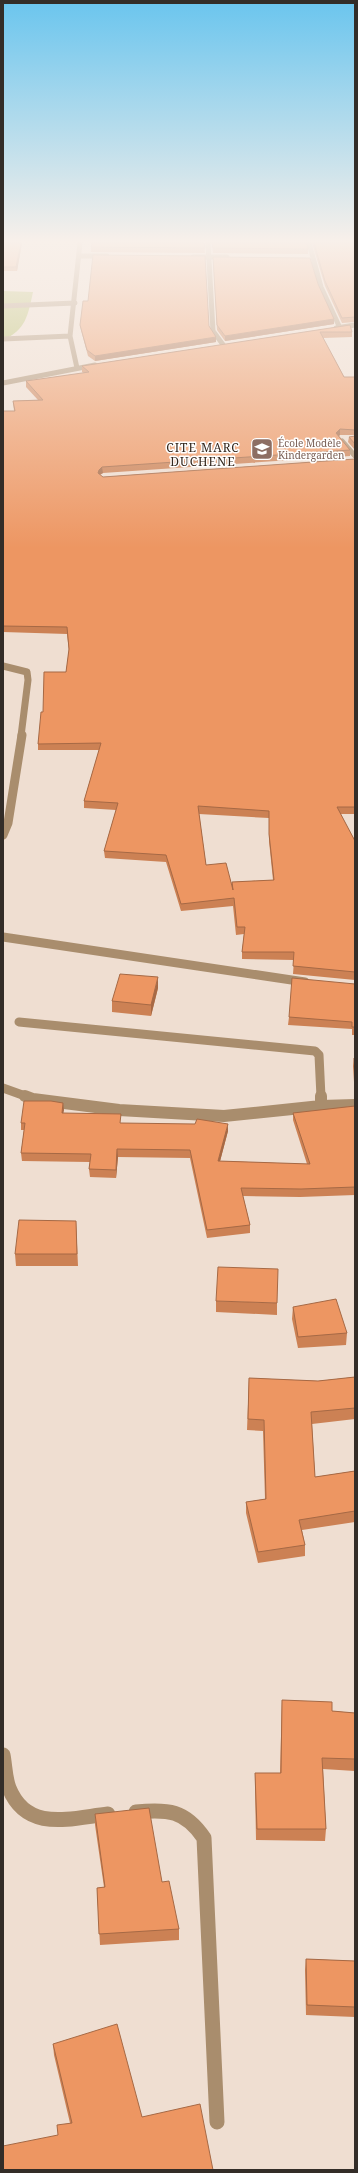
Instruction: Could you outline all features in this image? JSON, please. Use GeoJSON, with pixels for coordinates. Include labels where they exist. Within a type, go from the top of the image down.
{"type":"FeatureCollection","features":[{"type":"Feature","properties":{"kind":"street"},"geometry":{"type":"LineString","coordinates":[[72,344],[77,368]]}},
{"type":"Feature","properties":{"kind":"street"},"geometry":{"type":"LineString","coordinates":[[216,347],[232,345]]}},
{"type":"Feature","properties":{"kind":"street"},"geometry":{"type":"LineString","coordinates":[[3,383],[77,368],[100,365]]}},
{"type":"Feature","properties":{"kind":"street"},"geometry":{"type":"LineString","coordinates":[[348,439],[340,439],[355,456]]}},
{"type":"Feature","properties":{"kind":"street"},"geometry":{"type":"LineString","coordinates":[[347,461],[355,461]]}},
{"type":"Feature","properties":{"kind":"street"},"geometry":{"type":"LineString","coordinates":[[3,666],[20,669],[27,672],[28,680],[24,720],[8,823],[3,835]]}},
{"type":"Feature","properties":{"kind":"street"},"geometry":{"type":"LineString","coordinates":[[3,789],[13,790]]}},
{"type":"Feature","properties":{"kind":"street"},"geometry":{"type":"LineString","coordinates":[[3,937],[312,983]]}},
{"type":"Feature","properties":{"kind":"street"},"geometry":{"type":"LineString","coordinates":[[19,1022],[315,1051],[319,1055],[321,1106]]}},
{"type":"Feature","properties":{"kind":"street"},"geometry":{"type":"LineString","coordinates":[[3,1088],[33,1098],[48,1101],[119,1110],[224,1116],[321,1106],[355,1105]]}},
{"type":"Feature","properties":{"kind":"street"},"geometry":{"type":"LineString","coordinates":[[3,1754],[9,1788],[20,1806],[33,1817],[52,1820],[158,1810],[184,1817],[196,1825],[204,1838],[218,2122]]}},
{"type":"Feature","properties":{"kind":"building"},"geometry":{"type":"Polygon","coordinates":[[[85,344],[169,344],[95,356],[87,350],[85,344]]]}},
{"type":"Feature","properties":{"kind":"building"},"geometry":{"type":"Polygon","coordinates":[[[223,344],[327,344],[344,377],[355,377],[355,430],[340,429],[336,433],[350,450],[102,467],[98,473],[103,477],[355,459],[355,807],[337,807],[355,841],[355,972],[293,966],[294,952],[242,952],[245,927],[237,927],[234,898],[181,904],[166,855],[104,851],[118,803],[84,801],[101,743],[38,744],[41,712],[43,712],[44,672],[66,672],[69,649],[67,627],[3,626],[3,411],[15,411],[13,401],[43,400],[26,381],[89,372],[82,366],[223,344]],[[198,806],[206,865],[226,863],[233,890],[232,882],[274,880],[269,834],[269,811],[198,806]]]}},
{"type":"Feature","properties":{"kind":"building"},"geometry":{"type":"Polygon","coordinates":[[[355,436],[355,444],[349,437],[355,436]]]}},
{"type":"Feature","properties":{"kind":"building"},"geometry":{"type":"Polygon","coordinates":[[[120,974],[158,977],[151,1005],[112,1001],[120,974]]]}},
{"type":"Feature","properties":{"kind":"building"},"geometry":{"type":"Polygon","coordinates":[[[292,978],[355,984],[355,1027],[352,1027],[352,1022],[289,1017],[292,978]]]}},
{"type":"Feature","properties":{"kind":"building"},"geometry":{"type":"Polygon","coordinates":[[[354,1058],[355,1058],[355,1083],[354,1058]]]}},
{"type":"Feature","properties":{"kind":"building"},"geometry":{"type":"Polygon","coordinates":[[[24,1101],[51,1101],[63,1103],[62,1113],[121,1114],[120,1123],[195,1124],[197,1119],[228,1124],[218,1161],[310,1164],[293,1113],[355,1106],[355,1187],[301,1189],[241,1188],[250,1225],[207,1230],[190,1150],[117,1149],[116,1170],[89,1169],[91,1154],[21,1153],[25,1123],[21,1123],[24,1101]]]}},
{"type":"Feature","properties":{"kind":"building"},"geometry":{"type":"Polygon","coordinates":[[[19,1220],[76,1221],[77,1254],[15,1254],[19,1220]]]}},
{"type":"Feature","properties":{"kind":"building"},"geometry":{"type":"Polygon","coordinates":[[[218,1267],[278,1269],[277,1303],[216,1301],[218,1267]]]}},
{"type":"Feature","properties":{"kind":"building"},"geometry":{"type":"Polygon","coordinates":[[[336,1299],[347,1333],[298,1337],[293,1307],[336,1299]]]}},
{"type":"Feature","properties":{"kind":"building"},"geometry":{"type":"Polygon","coordinates":[[[355,1377],[355,1408],[311,1412],[315,1477],[355,1471],[355,1511],[299,1520],[305,1545],[258,1552],[246,1502],[266,1499],[264,1420],[248,1419],[249,1378],[318,1381],[355,1377]]]}},
{"type":"Feature","properties":{"kind":"building"},"geometry":{"type":"Polygon","coordinates":[[[282,1700],[332,1702],[332,1711],[355,1713],[355,1759],[322,1758],[326,1829],[257,1829],[255,1773],[281,1773],[282,1700]]]}},
{"type":"Feature","properties":{"kind":"building"},"geometry":{"type":"Polygon","coordinates":[[[149,1808],[162,1882],[169,1881],[179,1929],[99,1934],[97,1888],[105,1887],[95,1814],[149,1808]]]}},
{"type":"Feature","properties":{"kind":"building"},"geometry":{"type":"Polygon","coordinates":[[[306,1959],[355,1961],[355,2007],[307,2005],[306,1959]]]}},
{"type":"Feature","properties":{"kind":"building"},"geometry":{"type":"Polygon","coordinates":[[[117,2024],[142,2117],[200,2104],[213,2170],[3,2170],[3,2146],[58,2135],[57,2125],[72,2123],[53,2044],[117,2024]]]}},
{"type":"Feature","properties":{"kind":"place","name":"École Modèle Kindergarden"},"geometry":{"type":"Point","coordinates":[262,449]}},
{"type":"Feature","properties":{"kind":"district","name":"CITE MARC DUCHENE"},"geometry":{"type":"Point","coordinates":[203,455]}}]}
